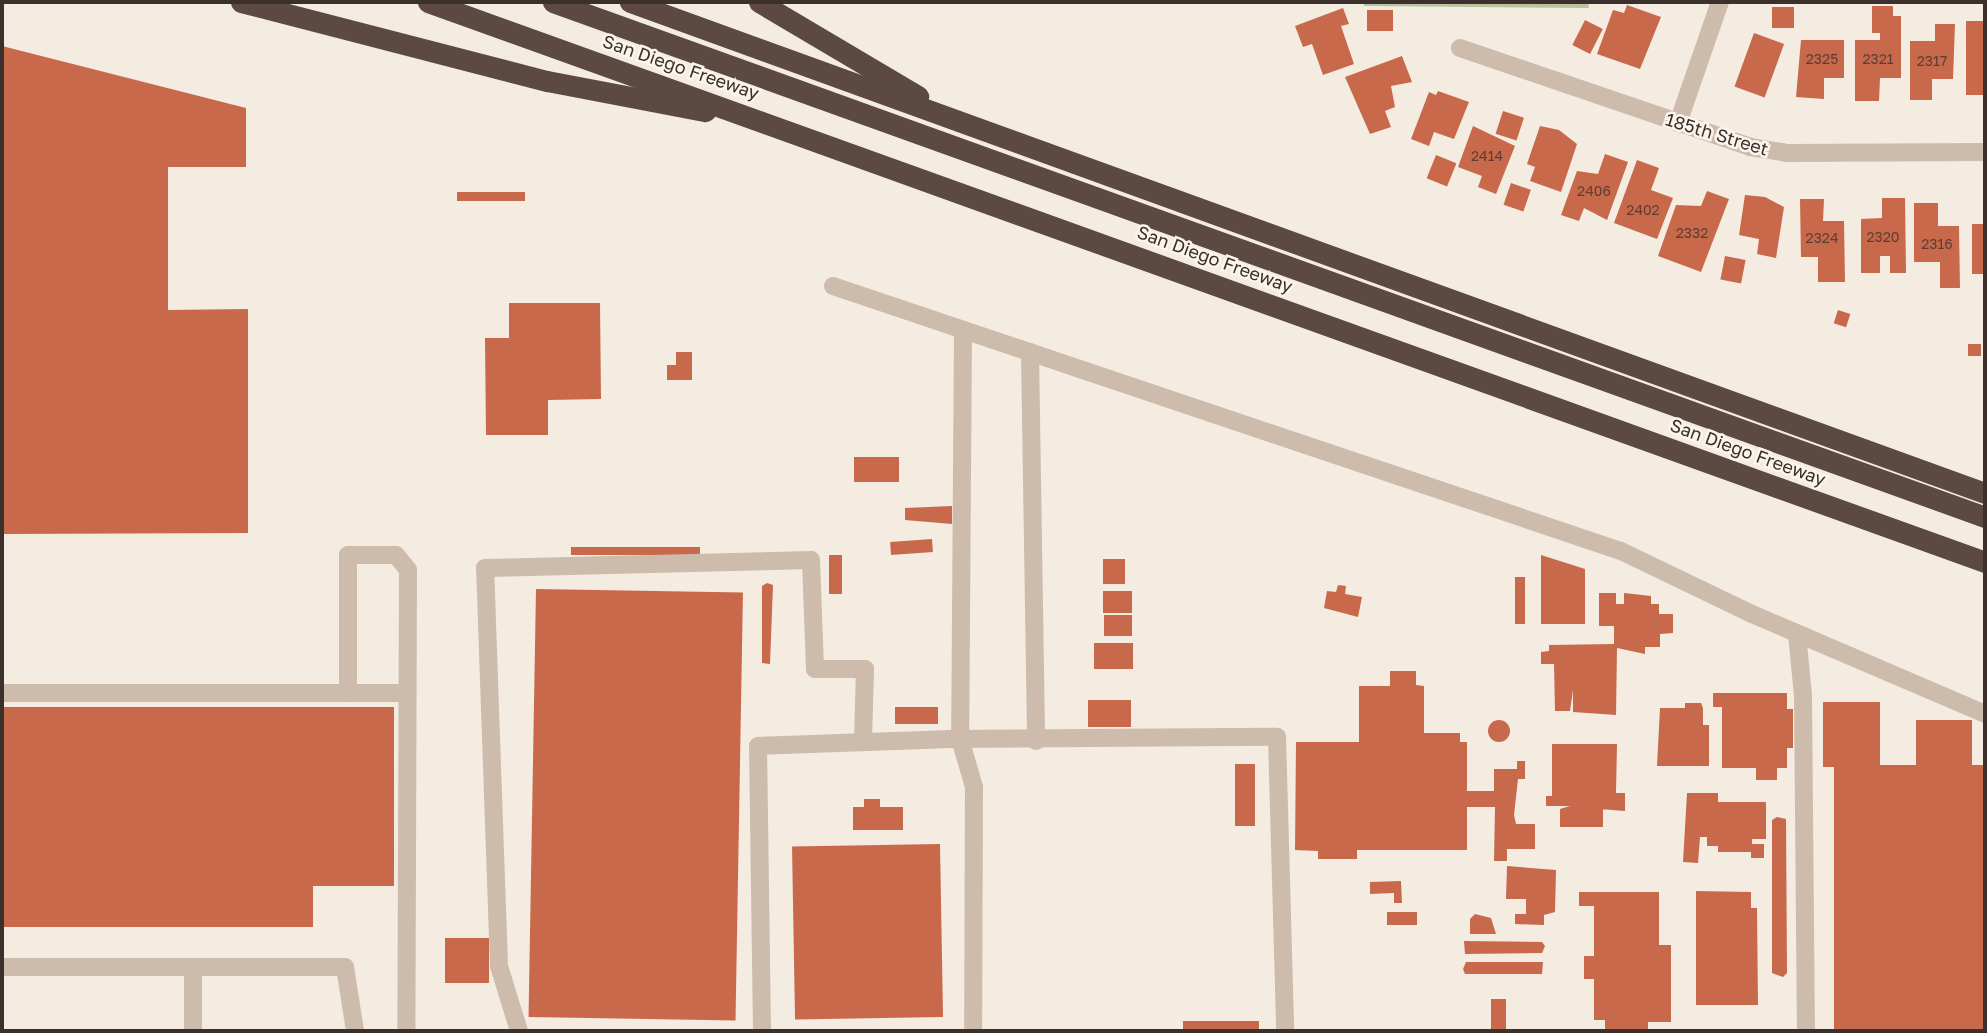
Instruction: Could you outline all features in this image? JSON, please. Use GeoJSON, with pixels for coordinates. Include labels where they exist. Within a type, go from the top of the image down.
{"type":"FeatureCollection","features":[{"type":"Feature","properties":{"kind":"highway"},"geometry":{"type":"LineString","coordinates":[[241,2],[547,81],[775,124]]}},
{"type":"Feature","properties":{"kind":"highway","name":"San Diego Freeway"},"geometry":{"type":"LineString","coordinates":[[428,2],[775,124],[1985,562]]}},
{"type":"Feature","properties":{"kind":"highway"},"geometry":{"type":"LineString","coordinates":[[553,2],[1985,517]]}},
{"type":"Feature","properties":{"kind":"highway"},"geometry":{"type":"LineString","coordinates":[[630,2],[1985,493]]}},
{"type":"Feature","properties":{"kind":"highway"},"geometry":{"type":"LineString","coordinates":[[758,2],[959,121]]}},
{"type":"Feature","properties":{"kind":"street"},"geometry":{"type":"LineString","coordinates":[[1678,123],[1720,2]]}},
{"type":"Feature","properties":{"kind":"street","name":"185th Street"},"geometry":{"type":"LineString","coordinates":[[1460,48],[1750,147],[1786,153],[1985,152]]}},
{"type":"Feature","properties":{"kind":"street"},"geometry":{"type":"LineString","coordinates":[[833,286],[1621,551],[1797,634],[1985,713]]}},
{"type":"Feature","properties":{"kind":"street"},"geometry":{"type":"LineString","coordinates":[[963,330],[960,739],[974,787],[973,1031]]}},
{"type":"Feature","properties":{"kind":"street"},"geometry":{"type":"LineString","coordinates":[[1030,352],[1036,741]]}},
{"type":"Feature","properties":{"kind":"street"},"geometry":{"type":"LineString","coordinates":[[348,693],[348,555],[396,555],[408,570],[406,1031]]}},
{"type":"Feature","properties":{"kind":"street"},"geometry":{"type":"LineString","coordinates":[[519,1031],[499,966],[485,568],[811,560],[815,668],[865,669],[863,742]]}},
{"type":"Feature","properties":{"kind":"street"},"geometry":{"type":"LineString","coordinates":[[1797,634],[1803,695],[1806,1031]]}},
{"type":"Feature","properties":{"kind":"street"},"geometry":{"type":"LineString","coordinates":[[2,693],[407,694]]}},
{"type":"Feature","properties":{"kind":"street"},"geometry":{"type":"LineString","coordinates":[[762,1031],[758,746],[960,739],[1036,741],[1277,737],[1285,1031]]}},
{"type":"Feature","properties":{"kind":"street"},"geometry":{"type":"LineString","coordinates":[[2,967],[345,967],[355,1031]]}},
{"type":"Feature","properties":{"kind":"street"},"geometry":{"type":"LineString","coordinates":[[193,967],[193,1031]]}},
{"type":"Feature","properties":{"kind":"green space"},"geometry":{"type":"Polygon","coordinates":[[[1363,2],[1588,2],[1589,8],[1364,6],[1363,2]]]}},
{"type":"Feature","properties":{"kind":"building"},"geometry":{"type":"Polygon","coordinates":[[[1627,5],[1661,17],[1640,69],[1597,54],[1613,10],[1624,13],[1627,5]]]}},
{"type":"Feature","properties":{"kind":"building"},"geometry":{"type":"Polygon","coordinates":[[[1872,6],[1893,6],[1893,16],[1901,16],[1901,78],[1880,78],[1879,101],[1855,101],[1855,40],[1880,40],[1880,33],[1872,33],[1872,6]]]}},
{"type":"Feature","properties":{"kind":"building"},"geometry":{"type":"Polygon","coordinates":[[[1772,7],[1794,7],[1794,28],[1772,28],[1772,7]]]}},
{"type":"Feature","properties":{"kind":"building"},"geometry":{"type":"Polygon","coordinates":[[[1343,8],[1349,24],[1341,26],[1354,64],[1323,75],[1312,44],[1303,47],[1295,26],[1343,8]]]}},
{"type":"Feature","properties":{"kind":"building"},"geometry":{"type":"Polygon","coordinates":[[[1367,10],[1393,10],[1393,31],[1367,31],[1367,10]]]}},
{"type":"Feature","properties":{"kind":"building"},"geometry":{"type":"Polygon","coordinates":[[[1585,20],[1603,29],[1590,54],[1572,45],[1585,20]]]}},
{"type":"Feature","properties":{"kind":"building"},"geometry":{"type":"Polygon","coordinates":[[[1966,21],[1985,21],[1985,95],[1966,95],[1966,21]]]}},
{"type":"Feature","properties":{"kind":"building"},"geometry":{"type":"Polygon","coordinates":[[[1935,24],[1955,24],[1953,79],[1932,79],[1932,100],[1910,100],[1910,41],[1935,41],[1935,24]]]}},
{"type":"Feature","properties":{"kind":"building"},"geometry":{"type":"Polygon","coordinates":[[[1754,33],[1784,44],[1765,98],[1735,87],[1754,33]]]}},
{"type":"Feature","properties":{"kind":"building"},"geometry":{"type":"Polygon","coordinates":[[[1801,40],[1844,40],[1844,78],[1824,78],[1824,99],[1796,97],[1801,40]]]}},
{"type":"Feature","properties":{"kind":"building"},"geometry":{"type":"Polygon","coordinates":[[[2,46],[246,108],[246,167],[168,167],[168,310],[248,309],[248,533],[2,534],[2,46]]]}},
{"type":"Feature","properties":{"kind":"building"},"geometry":{"type":"Polygon","coordinates":[[[1402,56],[1412,82],[1391,86],[1395,107],[1385,111],[1391,127],[1370,134],[1345,77],[1402,56]]]}},
{"type":"Feature","properties":{"kind":"building"},"geometry":{"type":"Polygon","coordinates":[[[1438,91],[1469,102],[1454,139],[1434,132],[1429,146],[1411,139],[1429,92],[1436,95],[1438,91]]]}},
{"type":"Feature","properties":{"kind":"building"},"geometry":{"type":"Polygon","coordinates":[[[1503,111],[1524,118],[1517,141],[1496,134],[1503,111]]]}},
{"type":"Feature","properties":{"kind":"building"},"geometry":{"type":"Polygon","coordinates":[[[1473,126],[1515,146],[1496,194],[1478,187],[1482,176],[1458,167],[1473,126]]]}},
{"type":"Feature","properties":{"kind":"building"},"geometry":{"type":"Polygon","coordinates":[[[1540,126],[1559,130],[1577,144],[1561,192],[1530,181],[1535,167],[1527,164],[1540,126]]]}},
{"type":"Feature","properties":{"kind":"building"},"geometry":{"type":"Polygon","coordinates":[[[1605,154],[1628,162],[1607,220],[1584,208],[1579,221],[1561,215],[1577,171],[1598,174],[1605,154]]]}},
{"type":"Feature","properties":{"kind":"building"},"geometry":{"type":"Polygon","coordinates":[[[1436,155],[1456,163],[1447,186],[1427,178],[1436,155]]]}},
{"type":"Feature","properties":{"kind":"building"},"geometry":{"type":"Polygon","coordinates":[[[1637,160],[1659,168],[1651,190],[1673,198],[1657,239],[1614,223],[1637,160]]]}},
{"type":"Feature","properties":{"kind":"building"},"geometry":{"type":"Polygon","coordinates":[[[1511,183],[1531,190],[1523,212],[1504,205],[1511,183]]]}},
{"type":"Feature","properties":{"kind":"building"},"geometry":{"type":"Polygon","coordinates":[[[1707,191],[1729,199],[1701,272],[1658,256],[1676,205],[1701,206],[1707,191]]]}},
{"type":"Feature","properties":{"kind":"building"},"geometry":{"type":"Polygon","coordinates":[[[457,192],[525,192],[525,201],[457,201],[457,192]]]}},
{"type":"Feature","properties":{"kind":"building"},"geometry":{"type":"Polygon","coordinates":[[[1745,195],[1765,197],[1784,207],[1776,258],[1757,254],[1759,239],[1739,235],[1745,195]]]}},
{"type":"Feature","properties":{"kind":"building"},"geometry":{"type":"Polygon","coordinates":[[[1882,198],[1905,198],[1906,273],[1890,273],[1890,256],[1880,256],[1880,273],[1861,273],[1861,219],[1882,218],[1882,198]]]}},
{"type":"Feature","properties":{"kind":"building"},"geometry":{"type":"Polygon","coordinates":[[[1800,199],[1824,199],[1823,221],[1844,221],[1845,282],[1818,282],[1818,257],[1801,257],[1800,199]]]}},
{"type":"Feature","properties":{"kind":"building"},"geometry":{"type":"Polygon","coordinates":[[[1914,203],[1938,203],[1938,226],[1959,226],[1960,288],[1940,288],[1940,262],[1914,262],[1914,203]]]}},
{"type":"Feature","properties":{"kind":"building"},"geometry":{"type":"Polygon","coordinates":[[[1972,224],[1985,224],[1985,274],[1972,274],[1972,224]]]}},
{"type":"Feature","properties":{"kind":"building"},"geometry":{"type":"Polygon","coordinates":[[[1725,256],[1746,260],[1741,284],[1720,280],[1725,256]]]}},
{"type":"Feature","properties":{"kind":"building"},"geometry":{"type":"Polygon","coordinates":[[[509,303],[600,303],[601,399],[548,400],[548,435],[486,435],[485,338],[509,338],[509,303]]]}},
{"type":"Feature","properties":{"kind":"building"},"geometry":{"type":"Polygon","coordinates":[[[1838,310],[1850,314],[1846,327],[1834,323],[1838,310]]]}},
{"type":"Feature","properties":{"kind":"building"},"geometry":{"type":"Polygon","coordinates":[[[1968,344],[1981,344],[1981,356],[1968,356],[1968,344]]]}},
{"type":"Feature","properties":{"kind":"building"},"geometry":{"type":"Polygon","coordinates":[[[676,352],[692,352],[692,380],[667,380],[667,365],[676,365],[676,352]]]}},
{"type":"Feature","properties":{"kind":"building"},"geometry":{"type":"Polygon","coordinates":[[[854,457],[899,457],[899,482],[854,482],[854,457]]]}},
{"type":"Feature","properties":{"kind":"building"},"geometry":{"type":"Polygon","coordinates":[[[952,506],[952,524],[905,520],[905,508],[952,506]]]}},
{"type":"Feature","properties":{"kind":"building"},"geometry":{"type":"Polygon","coordinates":[[[932,539],[933,552],[891,555],[890,542],[932,539]]]}},
{"type":"Feature","properties":{"kind":"building"},"geometry":{"type":"Polygon","coordinates":[[[571,547],[700,547],[700,555],[571,555],[571,547]]]}},
{"type":"Feature","properties":{"kind":"building"},"geometry":{"type":"Polygon","coordinates":[[[829,555],[842,555],[842,594],[829,594],[829,555]]]}},
{"type":"Feature","properties":{"kind":"building"},"geometry":{"type":"Polygon","coordinates":[[[1541,555],[1585,569],[1585,624],[1541,624],[1541,555]]]}},
{"type":"Feature","properties":{"kind":"building"},"geometry":{"type":"Polygon","coordinates":[[[1103,559],[1125,559],[1125,584],[1103,584],[1103,559]]]}},
{"type":"Feature","properties":{"kind":"building"},"geometry":{"type":"Polygon","coordinates":[[[1515,577],[1525,577],[1525,624],[1515,624],[1515,577]]]}},
{"type":"Feature","properties":{"kind":"building"},"geometry":{"type":"Polygon","coordinates":[[[767,583],[773,585],[770,664],[762,663],[762,586],[767,583]]]}},
{"type":"Feature","properties":{"kind":"building"},"geometry":{"type":"Polygon","coordinates":[[[1338,585],[1346,586],[1345,594],[1362,597],[1358,617],[1324,608],[1327,591],[1336,592],[1338,585]]]}},
{"type":"Feature","properties":{"kind":"building"},"geometry":{"type":"Polygon","coordinates":[[[536,589],[743,593],[735,1021],[529,1017],[536,589]]]}},
{"type":"Feature","properties":{"kind":"building"},"geometry":{"type":"Polygon","coordinates":[[[1103,591],[1132,591],[1132,613],[1103,613],[1103,591]]]}},
{"type":"Feature","properties":{"kind":"building"},"geometry":{"type":"Polygon","coordinates":[[[1599,593],[1616,593],[1616,604],[1624,604],[1624,593],[1651,596],[1651,604],[1659,604],[1659,614],[1673,614],[1673,633],[1660,634],[1660,647],[1645,647],[1645,654],[1617,648],[1616,715],[1573,712],[1573,690],[1570,711],[1555,711],[1554,664],[1541,664],[1541,652],[1549,651],[1549,645],[1614,644],[1614,626],[1599,626],[1599,593]]]}},
{"type":"Feature","properties":{"kind":"building"},"geometry":{"type":"Polygon","coordinates":[[[1104,615],[1132,615],[1132,636],[1104,636],[1104,615]]]}},
{"type":"Feature","properties":{"kind":"building"},"geometry":{"type":"Polygon","coordinates":[[[1094,643],[1133,643],[1133,669],[1094,669],[1094,643]]]}},
{"type":"Feature","properties":{"kind":"building"},"geometry":{"type":"Polygon","coordinates":[[[1390,671],[1416,671],[1416,685],[1424,686],[1424,733],[1460,733],[1460,742],[1467,742],[1467,791],[1494,791],[1494,769],[1517,769],[1517,761],[1525,761],[1525,779],[1518,779],[1514,815],[1516,824],[1535,824],[1535,849],[1507,849],[1507,861],[1494,861],[1495,807],[1467,807],[1467,850],[1357,850],[1357,859],[1318,859],[1318,851],[1295,850],[1296,742],[1359,742],[1359,686],[1390,686],[1390,671]]]}},
{"type":"Feature","properties":{"kind":"building"},"geometry":{"type":"Polygon","coordinates":[[[1713,693],[1787,693],[1787,709],[1793,709],[1793,748],[1787,748],[1787,768],[1777,768],[1777,780],[1756,780],[1756,768],[1722,768],[1722,707],[1713,707],[1713,693]]]}},
{"type":"Feature","properties":{"kind":"building"},"geometry":{"type":"Polygon","coordinates":[[[1088,700],[1131,700],[1131,727],[1088,727],[1088,700]]]}},
{"type":"Feature","properties":{"kind":"building"},"geometry":{"type":"Polygon","coordinates":[[[1823,702],[1880,702],[1880,765],[1916,765],[1916,720],[1972,720],[1972,765],[1985,765],[1985,1030],[1834,1029],[1834,767],[1823,767],[1823,702]]]}},
{"type":"Feature","properties":{"kind":"building"},"geometry":{"type":"Polygon","coordinates":[[[1685,703],[1701,703],[1703,708],[1703,725],[1709,725],[1709,766],[1657,766],[1660,708],[1685,708],[1685,703]]]}},
{"type":"Feature","properties":{"kind":"building"},"geometry":{"type":"Polygon","coordinates":[[[2,707],[394,707],[394,886],[313,886],[313,927],[2,927],[2,707]]]}},
{"type":"Feature","properties":{"kind":"building"},"geometry":{"type":"Polygon","coordinates":[[[895,707],[938,707],[938,724],[895,724],[895,707]]]}},
{"type":"Feature","properties":{"kind":"building"},"geometry":{"type":"Polygon","coordinates":[[[1499,720],[1507,723],[1510,731],[1507,739],[1499,742],[1491,739],[1488,731],[1491,723],[1499,720]]]}},
{"type":"Feature","properties":{"kind":"building"},"geometry":{"type":"Polygon","coordinates":[[[1552,744],[1617,744],[1616,793],[1625,793],[1625,811],[1603,809],[1603,827],[1560,827],[1560,809],[1570,806],[1546,806],[1546,796],[1552,796],[1552,744]]]}},
{"type":"Feature","properties":{"kind":"building"},"geometry":{"type":"Polygon","coordinates":[[[1235,764],[1255,764],[1255,826],[1235,826],[1235,764]]]}},
{"type":"Feature","properties":{"kind":"building"},"geometry":{"type":"Polygon","coordinates":[[[1687,793],[1718,793],[1718,802],[1766,802],[1766,839],[1752,839],[1752,844],[1764,844],[1764,858],[1751,858],[1751,852],[1718,852],[1718,846],[1707,846],[1707,837],[1700,837],[1698,863],[1683,862],[1687,793]]]}},
{"type":"Feature","properties":{"kind":"building"},"geometry":{"type":"Polygon","coordinates":[[[864,799],[880,799],[880,807],[903,807],[903,830],[853,830],[853,807],[864,807],[864,799]]]}},
{"type":"Feature","properties":{"kind":"building"},"geometry":{"type":"Polygon","coordinates":[[[1777,817],[1786,819],[1787,973],[1783,977],[1772,973],[1772,820],[1777,817]]]}},
{"type":"Feature","properties":{"kind":"building"},"geometry":{"type":"Polygon","coordinates":[[[940,844],[943,1017],[795,1020],[792,847],[940,844]]]}},
{"type":"Feature","properties":{"kind":"building"},"geometry":{"type":"Polygon","coordinates":[[[1507,866],[1556,870],[1555,912],[1544,915],[1544,925],[1515,924],[1515,914],[1526,914],[1526,899],[1506,899],[1507,866]]]}},
{"type":"Feature","properties":{"kind":"building"},"geometry":{"type":"Polygon","coordinates":[[[1401,881],[1402,903],[1394,903],[1394,893],[1370,894],[1370,882],[1401,881]]]}},
{"type":"Feature","properties":{"kind":"building"},"geometry":{"type":"Polygon","coordinates":[[[1696,891],[1751,892],[1751,908],[1757,908],[1758,1005],[1696,1005],[1696,891]]]}},
{"type":"Feature","properties":{"kind":"building"},"geometry":{"type":"Polygon","coordinates":[[[1579,892],[1659,892],[1659,945],[1671,945],[1671,1022],[1648,1022],[1648,1031],[1605,1031],[1605,1020],[1594,1020],[1594,979],[1584,979],[1584,956],[1594,956],[1594,906],[1579,906],[1579,892]]]}},
{"type":"Feature","properties":{"kind":"building"},"geometry":{"type":"Polygon","coordinates":[[[1387,912],[1417,912],[1417,925],[1387,925],[1387,912]]]}},
{"type":"Feature","properties":{"kind":"building"},"geometry":{"type":"Polygon","coordinates":[[[1475,914],[1491,918],[1496,934],[1470,934],[1470,919],[1475,914]]]}},
{"type":"Feature","properties":{"kind":"building"},"geometry":{"type":"Polygon","coordinates":[[[445,938],[489,938],[489,983],[445,983],[445,938]]]}},
{"type":"Feature","properties":{"kind":"building"},"geometry":{"type":"Polygon","coordinates":[[[1464,941],[1542,942],[1545,946],[1542,953],[1465,954],[1464,941]]]}},
{"type":"Feature","properties":{"kind":"building"},"geometry":{"type":"Polygon","coordinates":[[[1466,962],[1543,962],[1542,974],[1465,974],[1463,969],[1466,962]]]}},
{"type":"Feature","properties":{"kind":"building"},"geometry":{"type":"Polygon","coordinates":[[[1491,999],[1506,999],[1506,1031],[1491,1031],[1491,999]]]}},
{"type":"Feature","properties":{"kind":"building"},"geometry":{"type":"Polygon","coordinates":[[[1183,1021],[1259,1021],[1259,1031],[1183,1031],[1183,1021]]]}}]}
